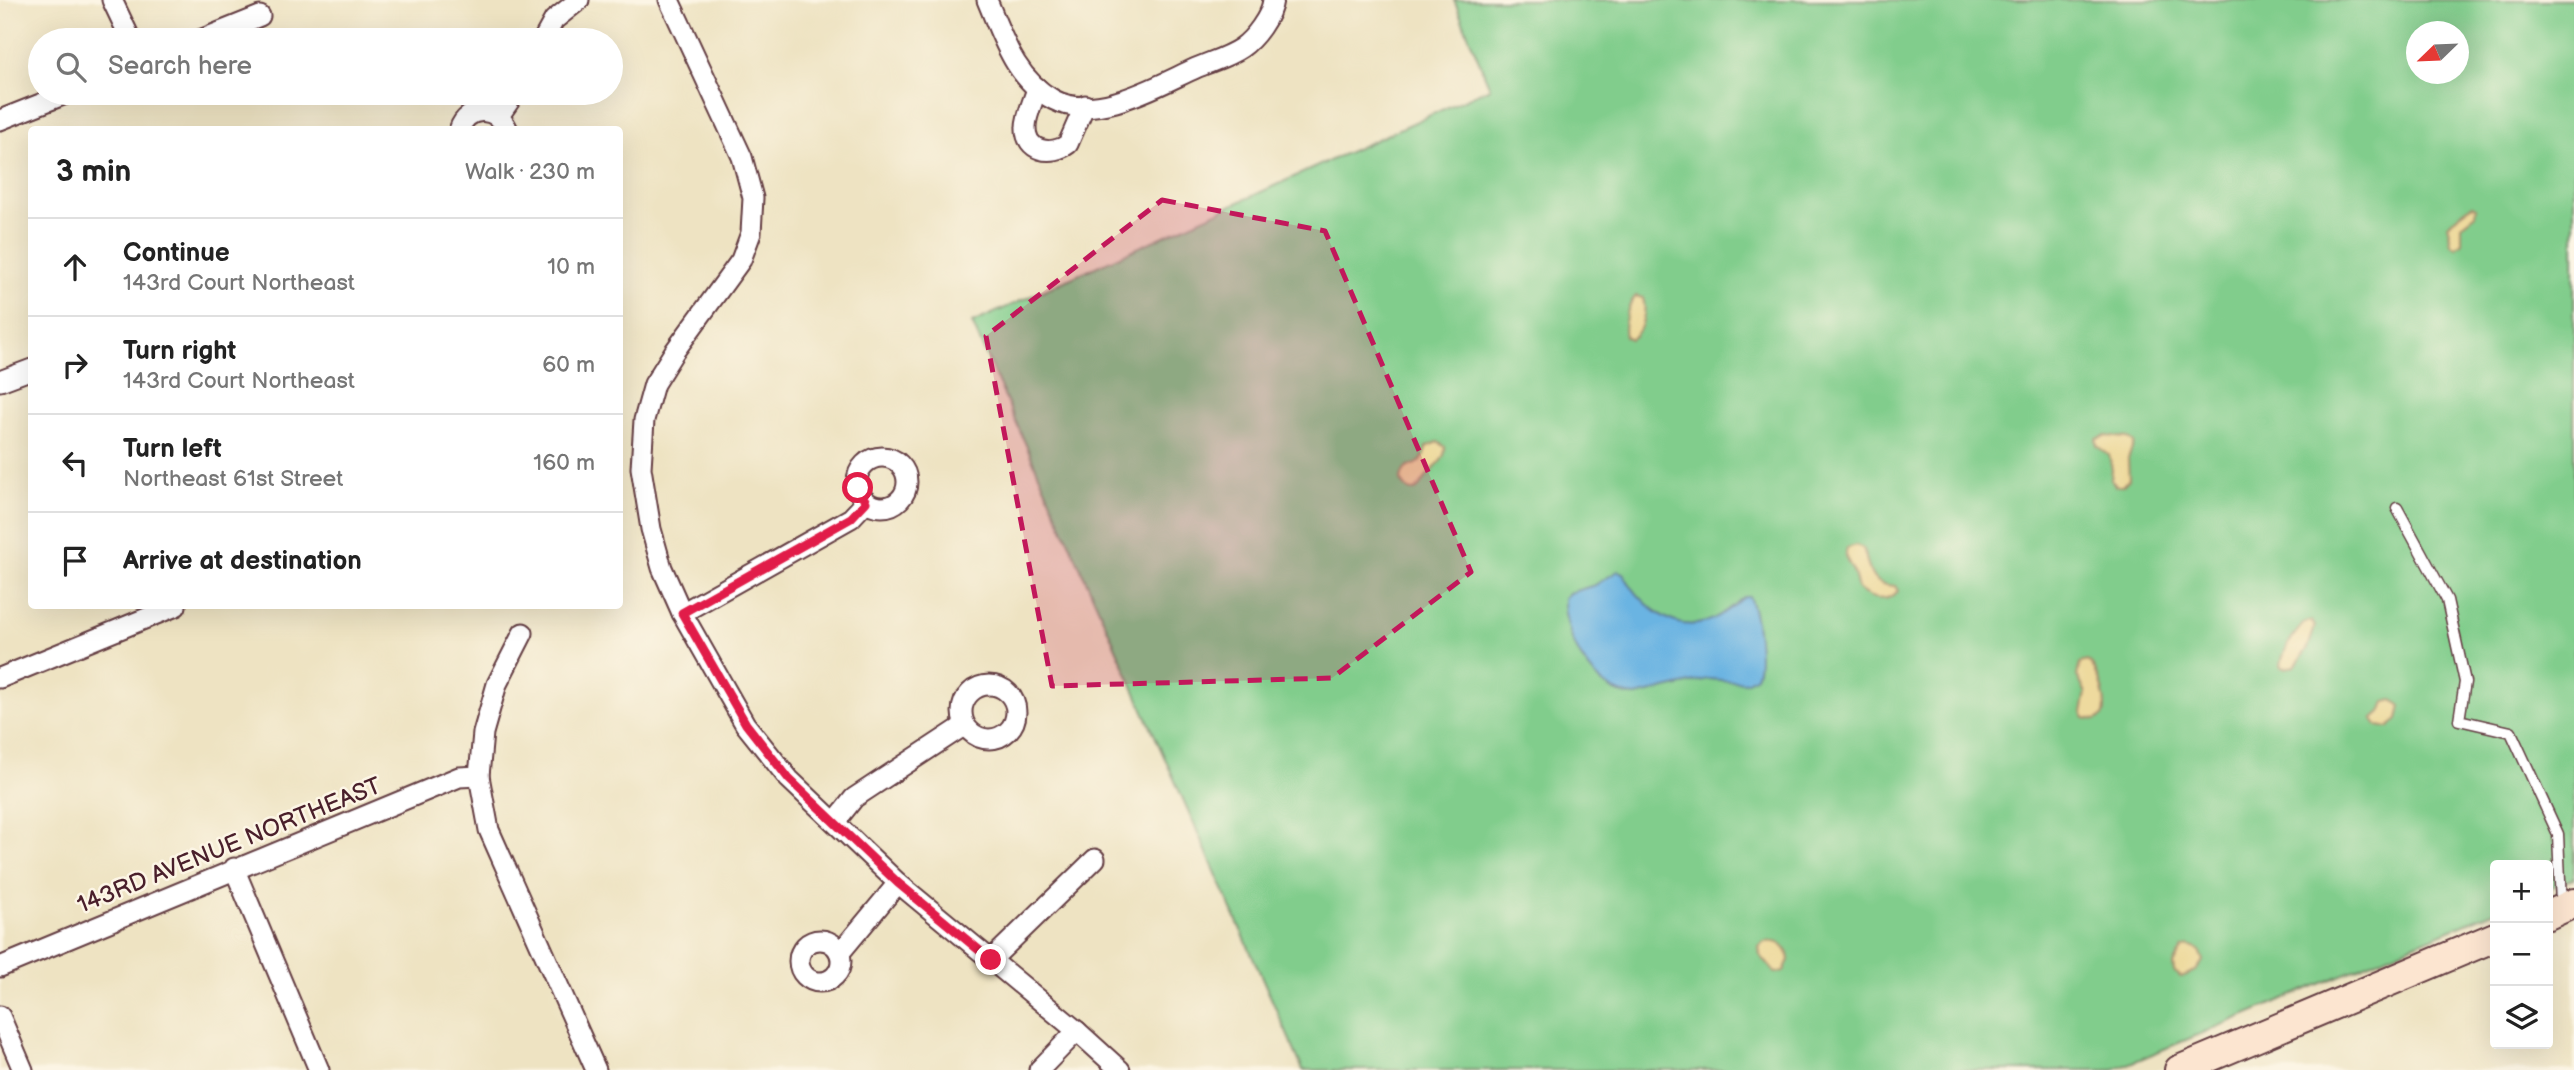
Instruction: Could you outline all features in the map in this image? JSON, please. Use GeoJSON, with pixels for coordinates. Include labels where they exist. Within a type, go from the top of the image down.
{"type":"FeatureCollection","features":[{"type":"Feature","properties":{"kind":"street"},"geometry":{"type":"LineString","coordinates":[[113,0],[126,28]]}},
{"type":"Feature","properties":{"kind":"street"},"geometry":{"type":"LineString","coordinates":[[550,28],[554,20],[579,0]]}},
{"type":"Feature","properties":{"kind":"street"},"geometry":{"type":"LineString","coordinates":[[669,0],[742,157],[753,198],[751,233],[741,260],[654,384],[644,420],[641,468],[651,529],[662,568],[682,613],[746,724],[789,779],[898,883],[1077,1031],[1120,1070]]}},
{"type":"Feature","properties":{"kind":"street"},"geometry":{"type":"LineString","coordinates":[[986,0],[1012,58],[1028,82],[1056,101],[1084,106],[1108,104],[1129,98],[1241,48],[1259,30],[1273,0]]}},
{"type":"Feature","properties":{"kind":"street"},"geometry":{"type":"LineString","coordinates":[[230,28],[260,16]]}},
{"type":"Feature","properties":{"kind":"street"},"geometry":{"type":"LineString","coordinates":[[1037,88],[1026,132],[1032,144],[1044,151],[1053,152],[1068,144],[1084,106]]}},
{"type":"Feature","properties":{"kind":"street"},"geometry":{"type":"LineString","coordinates":[[0,120],[38,105]]}},
{"type":"Feature","properties":{"kind":"street"},"geometry":{"type":"LineString","coordinates":[[461,126],[466,117],[482,111],[503,123],[510,105]]}},
{"type":"Feature","properties":{"kind":"street"},"geometry":{"type":"LineString","coordinates":[[0,382],[28,371]]}},
{"type":"Feature","properties":{"kind":"street"},"geometry":{"type":"LineString","coordinates":[[682,613],[851,518],[866,502]]}},
{"type":"Feature","properties":{"kind":"street"},"geometry":{"type":"LineString","coordinates":[[0,678],[169,609]]}},
{"type":"Feature","properties":{"kind":"street"},"geometry":{"type":"LineString","coordinates":[[523,634],[497,684],[483,733],[479,776],[489,830],[596,1070]]}},
{"type":"Feature","properties":{"kind":"street"},"geometry":{"type":"LineString","coordinates":[[835,822],[854,798],[965,725]]}},
{"type":"Feature","properties":{"kind":"street","name":"143RD AVENUE NORTHEAST"},"geometry":{"type":"LineString","coordinates":[[0,967],[459,777],[479,776]]}},
{"type":"Feature","properties":{"kind":"street"},"geometry":{"type":"LineString","coordinates":[[991,960],[1095,859]]}},
{"type":"Feature","properties":{"kind":"street"},"geometry":{"type":"LineString","coordinates":[[234,868],[319,1070]]}},
{"type":"Feature","properties":{"kind":"street"},"geometry":{"type":"LineString","coordinates":[[839,951],[898,883]]}},
{"type":"Feature","properties":{"kind":"street"},"geometry":{"type":"LineString","coordinates":[[2179,1070],[2490,939]]}},
{"type":"Feature","properties":{"kind":"street"},"geometry":{"type":"LineString","coordinates":[[0,1016],[23,1070]]}},
{"type":"Feature","properties":{"kind":"street"},"geometry":{"type":"LineString","coordinates":[[1039,1070],[1077,1031]]}},
{"type":"Feature","properties":{"kind":"lane"},"geometry":{"type":"LineString","coordinates":[[2397,508],[2447,600],[2465,682],[2459,720],[2511,733],[2558,834],[2561,909]]}},
{"type":"Feature","properties":{"kind":"highlighted area"},"geometry":{"type":"Polygon","coordinates":[[[1162,200],[1325,231],[1471,572],[1332,678],[1052,686],[986,336],[1162,200]]]}},
{"type":"Feature","properties":{"kind":"green space"},"geometry":{"type":"Polygon","coordinates":[[[1454,0],[2574,0],[2574,878],[2553,887],[2553,860],[2490,860],[2490,913],[2114,1070],[1303,1070],[972,323],[1490,88],[1454,0]]]}},
{"type":"Feature","properties":{"kind":"sand"},"geometry":{"type":"Polygon","coordinates":[[[2472,205],[2476,207],[2475,215],[2462,225],[2462,242],[2456,247],[2451,243],[2447,224],[2472,205]]]}},
{"type":"Feature","properties":{"kind":"sand"},"geometry":{"type":"Polygon","coordinates":[[[1636,296],[1643,298],[1644,314],[1641,326],[1631,339],[1625,336],[1624,327],[1628,310],[1636,296]]]}},
{"type":"Feature","properties":{"kind":"sand"},"geometry":{"type":"Polygon","coordinates":[[[2105,436],[2128,438],[2134,443],[2128,459],[2129,479],[2122,486],[2116,486],[2111,480],[2109,455],[2097,446],[2096,439],[2105,436]]]}},
{"type":"Feature","properties":{"kind":"sand"},"geometry":{"type":"Polygon","coordinates":[[[1438,442],[1445,447],[1442,459],[1416,490],[1409,490],[1401,480],[1406,468],[1421,461],[1426,447],[1438,442]]]}},
{"type":"Feature","properties":{"kind":"sand"},"geometry":{"type":"Polygon","coordinates":[[[1856,545],[1863,548],[1874,579],[1895,586],[1898,591],[1894,595],[1878,599],[1858,589],[1854,573],[1845,556],[1847,548],[1856,545]]]}},
{"type":"Feature","properties":{"kind":"sand"},"geometry":{"type":"Polygon","coordinates":[[[2308,621],[2312,621],[2315,627],[2308,648],[2295,666],[2284,668],[2281,666],[2282,660],[2290,641],[2308,621]]]}},
{"type":"Feature","properties":{"kind":"sand"},"geometry":{"type":"Polygon","coordinates":[[[2087,661],[2098,678],[2105,704],[2103,716],[2096,720],[2085,718],[2082,712],[2086,693],[2077,676],[2080,663],[2087,661]]]}},
{"type":"Feature","properties":{"kind":"sand"},"geometry":{"type":"Polygon","coordinates":[[[2393,700],[2401,706],[2398,720],[2388,728],[2378,726],[2373,719],[2381,712],[2385,702],[2393,700]]]}},
{"type":"Feature","properties":{"kind":"sand"},"geometry":{"type":"Polygon","coordinates":[[[1764,942],[1778,943],[1784,948],[1789,960],[1784,971],[1775,973],[1760,955],[1759,947],[1764,942]]]}},
{"type":"Feature","properties":{"kind":"sand"},"geometry":{"type":"Polygon","coordinates":[[[2189,946],[2199,950],[2203,961],[2196,971],[2181,977],[2174,972],[2173,964],[2183,948],[2189,946]]]}},
{"type":"Feature","properties":{"kind":"water"},"geometry":{"type":"Polygon","coordinates":[[[1618,571],[1623,573],[1645,603],[1678,623],[1690,625],[1708,621],[1744,597],[1749,597],[1758,636],[1759,659],[1756,676],[1746,682],[1708,679],[1636,696],[1606,686],[1594,675],[1575,645],[1565,613],[1564,598],[1569,593],[1595,585],[1618,571]]]}},
{"type":"Feature","properties":{"kind":"route"},"geometry":{"type":"LineString","coordinates":[[858,488],[866,502],[851,518],[682,613],[746,724],[789,779],[898,883],[991,960]]}}]}
